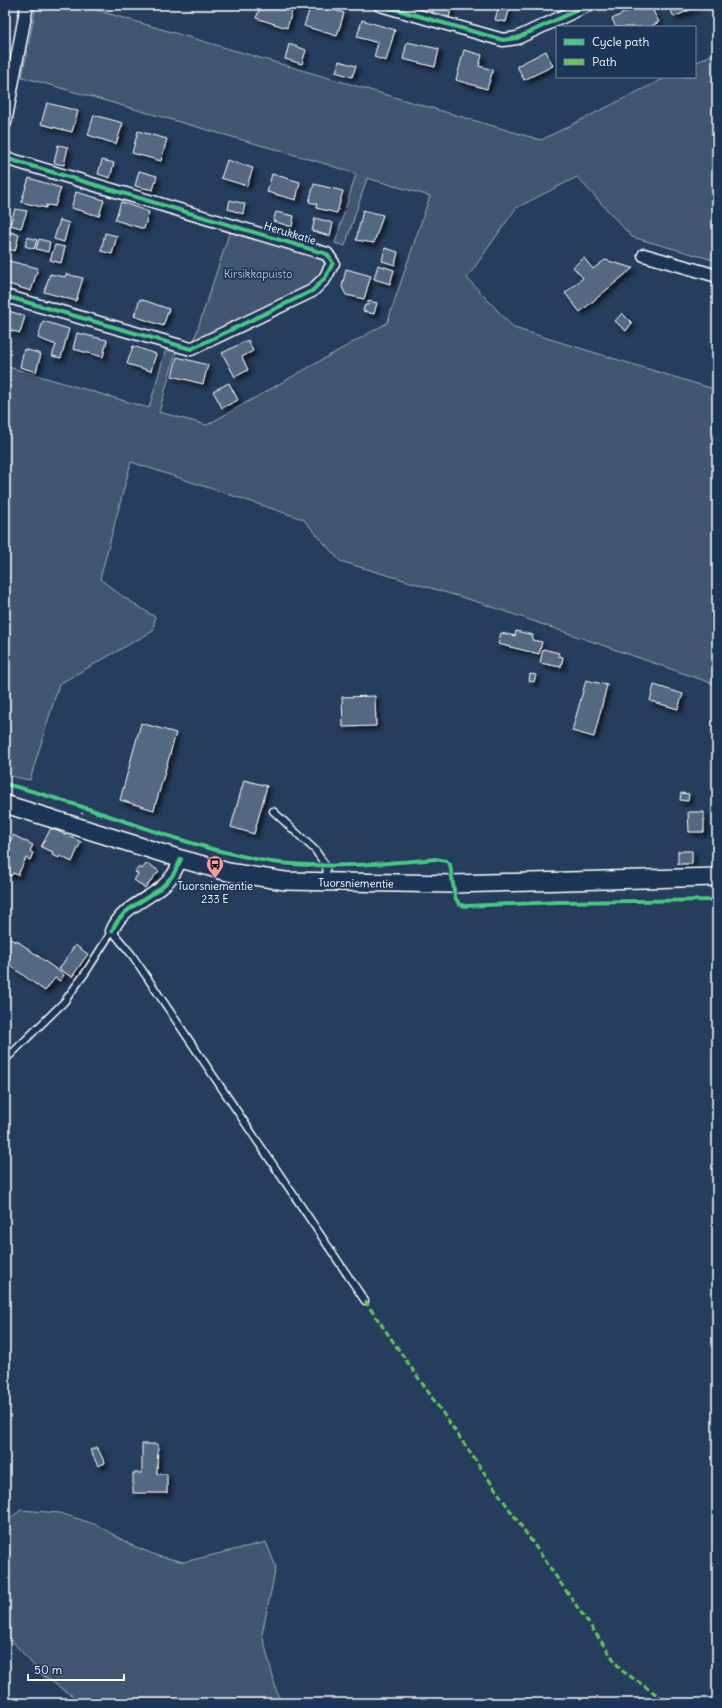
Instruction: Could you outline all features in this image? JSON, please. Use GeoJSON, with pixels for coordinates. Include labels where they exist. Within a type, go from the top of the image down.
{"type":"FeatureCollection","features":[{"type":"Feature","properties":{"kind":"main road","name":"Tuorsniementie"},"geometry":{"type":"LineString","coordinates":[[5,804],[181,859],[251,876],[285,881],[453,884],[717,877]]}},
{"type":"Feature","properties":{"kind":"street"},"geometry":{"type":"LineString","coordinates":[[380,5],[502,40],[517,38],[588,5]]}},
{"type":"Feature","properties":{"kind":"street"},"geometry":{"type":"LineString","coordinates":[[5,123],[23,6]]}},
{"type":"Feature","properties":{"kind":"street","name":"Herukkatie"},"geometry":{"type":"LineString","coordinates":[[5,158],[327,254],[333,263],[325,278],[312,291],[191,349],[5,296]]}},
{"type":"Feature","properties":{"kind":"street"},"geometry":{"type":"LineString","coordinates":[[644,255],[717,276]]}},
{"type":"Feature","properties":{"kind":"street"},"geometry":{"type":"LineString","coordinates":[[112,931],[122,914],[155,892],[172,876],[181,859]]}},
{"type":"Feature","properties":{"kind":"lane"},"geometry":{"type":"LineString","coordinates":[[273,811],[315,850],[326,866],[327,882]]}},
{"type":"Feature","properties":{"kind":"lane"},"geometry":{"type":"LineString","coordinates":[[5,1060],[64,1002],[86,972],[112,931],[132,955],[365,1300]]}},
{"type":"Feature","properties":{"kind":"path"},"geometry":{"type":"LineString","coordinates":[[78,806],[92,811]]}},
{"type":"Feature","properties":{"kind":"green space"},"geometry":{"type":"Polygon","coordinates":[[[36,5],[79,5],[541,140],[665,78],[696,78],[696,62],[717,52],[717,261],[632,237],[577,177],[516,208],[467,278],[514,328],[717,390],[717,685],[481,603],[340,561],[303,519],[131,462],[100,579],[122,596],[155,617],[153,631],[59,684],[30,780],[5,775],[5,366],[149,408],[166,349],[176,352],[159,412],[207,425],[387,323],[430,196],[367,178],[345,246],[335,243],[356,174],[323,163],[22,77],[36,5]]]}},
{"type":"Feature","properties":{"kind":"green space","name":"Kirsikkapuisto"},"geometry":{"type":"Polygon","coordinates":[[[232,225],[327,254],[333,263],[321,283],[191,349],[232,225]]]}},
{"type":"Feature","properties":{"kind":"green space"},"geometry":{"type":"Polygon","coordinates":[[[21,1510],[60,1513],[97,1525],[131,1545],[158,1556],[184,1562],[266,1542],[276,1567],[262,1634],[281,1703],[83,1703],[42,1675],[5,1633],[5,1522],[21,1510]]]}},
{"type":"Feature","properties":{"kind":"building"},"geometry":{"type":"Polygon","coordinates":[[[261,5],[294,5],[287,28],[256,18],[261,5]]]}},
{"type":"Feature","properties":{"kind":"building"},"geometry":{"type":"Polygon","coordinates":[[[311,5],[317,5],[344,13],[337,36],[304,26],[311,5]]]}},
{"type":"Feature","properties":{"kind":"building"},"geometry":{"type":"Polygon","coordinates":[[[434,5],[452,5],[449,18],[432,14],[434,5]]]}},
{"type":"Feature","properties":{"kind":"building"},"geometry":{"type":"Polygon","coordinates":[[[499,5],[510,7],[506,22],[495,20],[499,5]]]}},
{"type":"Feature","properties":{"kind":"building"},"geometry":{"type":"Polygon","coordinates":[[[640,5],[650,5],[659,22],[652,26],[616,26],[612,19],[640,5]]]}},
{"type":"Feature","properties":{"kind":"building"},"geometry":{"type":"Polygon","coordinates":[[[668,5],[700,5],[674,17],[668,5]]]}},
{"type":"Feature","properties":{"kind":"building"},"geometry":{"type":"Polygon","coordinates":[[[362,20],[395,30],[386,61],[374,57],[378,43],[357,37],[362,20]]]}},
{"type":"Feature","properties":{"kind":"building"},"geometry":{"type":"Polygon","coordinates":[[[407,42],[439,49],[435,67],[403,59],[407,42]]]}},
{"type":"Feature","properties":{"kind":"building"},"geometry":{"type":"Polygon","coordinates":[[[289,44],[306,50],[302,64],[285,59],[289,44]]]}},
{"type":"Feature","properties":{"kind":"building"},"geometry":{"type":"Polygon","coordinates":[[[464,50],[482,55],[479,66],[493,70],[487,89],[456,80],[464,50]]]}},
{"type":"Feature","properties":{"kind":"building"},"geometry":{"type":"Polygon","coordinates":[[[546,51],[553,66],[524,80],[517,66],[546,51]]]}},
{"type":"Feature","properties":{"kind":"building"},"geometry":{"type":"Polygon","coordinates":[[[339,61],[356,66],[352,77],[336,72],[339,61]]]}},
{"type":"Feature","properties":{"kind":"building"},"geometry":{"type":"Polygon","coordinates":[[[47,103],[78,111],[72,132],[41,124],[47,103]]]}},
{"type":"Feature","properties":{"kind":"building"},"geometry":{"type":"Polygon","coordinates":[[[94,115],[123,123],[116,144],[88,135],[94,115]]]}},
{"type":"Feature","properties":{"kind":"building"},"geometry":{"type":"Polygon","coordinates":[[[138,131],[167,139],[161,161],[132,153],[138,131]]]}},
{"type":"Feature","properties":{"kind":"building"},"geometry":{"type":"Polygon","coordinates":[[[58,145],[68,147],[64,165],[54,163],[58,145]]]}},
{"type":"Feature","properties":{"kind":"building"},"geometry":{"type":"Polygon","coordinates":[[[102,160],[114,163],[110,178],[98,174],[102,160]]]}},
{"type":"Feature","properties":{"kind":"building"},"geometry":{"type":"Polygon","coordinates":[[[227,160],[253,168],[247,186],[221,178],[227,160]]]}},
{"type":"Feature","properties":{"kind":"building"},"geometry":{"type":"Polygon","coordinates":[[[139,171],[157,176],[153,190],[135,186],[139,171]]]}},
{"type":"Feature","properties":{"kind":"building"},"geometry":{"type":"Polygon","coordinates":[[[272,174],[300,182],[296,200],[267,192],[272,174]]]}},
{"type":"Feature","properties":{"kind":"building"},"geometry":{"type":"Polygon","coordinates":[[[29,178],[61,188],[55,206],[46,205],[46,208],[21,202],[29,178]]]}},
{"type":"Feature","properties":{"kind":"building"},"geometry":{"type":"Polygon","coordinates":[[[314,184],[343,191],[337,213],[316,208],[317,204],[309,202],[314,184]]]}},
{"type":"Feature","properties":{"kind":"building"},"geometry":{"type":"Polygon","coordinates":[[[76,192],[104,200],[99,216],[71,208],[76,192]]]}},
{"type":"Feature","properties":{"kind":"building"},"geometry":{"type":"Polygon","coordinates":[[[230,200],[245,204],[243,214],[228,209],[230,200]]]}},
{"type":"Feature","properties":{"kind":"building"},"geometry":{"type":"Polygon","coordinates":[[[121,202],[149,212],[144,229],[115,220],[121,202]]]}},
{"type":"Feature","properties":{"kind":"building"},"geometry":{"type":"Polygon","coordinates":[[[15,209],[27,211],[21,228],[10,225],[15,209]]]}},
{"type":"Feature","properties":{"kind":"building"},"geometry":{"type":"Polygon","coordinates":[[[363,210],[383,215],[374,243],[356,240],[363,210]]]}},
{"type":"Feature","properties":{"kind":"building"},"geometry":{"type":"Polygon","coordinates":[[[276,212],[294,216],[292,227],[273,221],[276,212]]]}},
{"type":"Feature","properties":{"kind":"building"},"geometry":{"type":"Polygon","coordinates":[[[315,218],[333,223],[330,236],[312,231],[315,218]]]}},
{"type":"Feature","properties":{"kind":"building"},"geometry":{"type":"Polygon","coordinates":[[[60,220],[69,223],[64,242],[54,239],[60,220]]]}},
{"type":"Feature","properties":{"kind":"building"},"geometry":{"type":"Polygon","coordinates":[[[11,232],[19,235],[15,251],[6,248],[11,232]]]}},
{"type":"Feature","properties":{"kind":"building"},"geometry":{"type":"Polygon","coordinates":[[[105,233],[117,236],[112,254],[101,251],[105,233]]]}},
{"type":"Feature","properties":{"kind":"building"},"geometry":{"type":"Polygon","coordinates":[[[28,237],[37,240],[34,249],[25,246],[28,237]]]}},
{"type":"Feature","properties":{"kind":"building"},"geometry":{"type":"Polygon","coordinates":[[[39,239],[50,242],[48,252],[36,249],[39,239]]]}},
{"type":"Feature","properties":{"kind":"building"},"geometry":{"type":"Polygon","coordinates":[[[55,245],[65,247],[61,263],[50,260],[55,245]]]}},
{"type":"Feature","properties":{"kind":"building"},"geometry":{"type":"Polygon","coordinates":[[[385,248],[398,252],[395,265],[382,261],[385,248]]]}},
{"type":"Feature","properties":{"kind":"building"},"geometry":{"type":"Polygon","coordinates":[[[584,258],[593,269],[605,260],[633,268],[580,312],[565,293],[583,278],[573,267],[584,258]]]}},
{"type":"Feature","properties":{"kind":"building"},"geometry":{"type":"Polygon","coordinates":[[[5,260],[38,268],[31,291],[5,283],[5,260]]]}},
{"type":"Feature","properties":{"kind":"building"},"geometry":{"type":"Polygon","coordinates":[[[378,265],[394,270],[390,284],[374,279],[378,265]]]}},
{"type":"Feature","properties":{"kind":"building"},"geometry":{"type":"Polygon","coordinates":[[[346,269],[371,276],[364,299],[346,295],[342,287],[346,269]]]}},
{"type":"Feature","properties":{"kind":"building"},"geometry":{"type":"Polygon","coordinates":[[[50,274],[65,277],[66,274],[83,278],[76,301],[44,292],[50,274]]]}},
{"type":"Feature","properties":{"kind":"building"},"geometry":{"type":"Polygon","coordinates":[[[140,299],[169,309],[163,326],[134,316],[140,299]]]}},
{"type":"Feature","properties":{"kind":"building"},"geometry":{"type":"Polygon","coordinates":[[[368,301],[377,303],[374,314],[363,311],[365,305],[368,305],[368,301]]]}},
{"type":"Feature","properties":{"kind":"building"},"geometry":{"type":"Polygon","coordinates":[[[5,310],[25,316],[20,333],[5,329],[5,310]]]}},
{"type":"Feature","properties":{"kind":"building"},"geometry":{"type":"Polygon","coordinates":[[[622,313],[632,323],[626,331],[615,321],[622,313]]]}},
{"type":"Feature","properties":{"kind":"building"},"geometry":{"type":"Polygon","coordinates":[[[43,321],[69,329],[61,358],[52,356],[56,345],[38,338],[43,321]]]}},
{"type":"Feature","properties":{"kind":"building"},"geometry":{"type":"Polygon","coordinates":[[[77,333],[107,340],[103,357],[73,349],[77,333]]]}},
{"type":"Feature","properties":{"kind":"building"},"geometry":{"type":"Polygon","coordinates":[[[248,340],[253,351],[242,357],[248,370],[235,377],[222,353],[248,340]]]}},
{"type":"Feature","properties":{"kind":"building"},"geometry":{"type":"Polygon","coordinates":[[[133,346],[156,354],[151,371],[127,364],[133,346]]]}},
{"type":"Feature","properties":{"kind":"building"},"geometry":{"type":"Polygon","coordinates":[[[24,349],[41,354],[36,372],[20,367],[24,349]]]}},
{"type":"Feature","properties":{"kind":"building"},"geometry":{"type":"Polygon","coordinates":[[[177,357],[208,365],[203,384],[172,376],[177,357]]]}},
{"type":"Feature","properties":{"kind":"building"},"geometry":{"type":"Polygon","coordinates":[[[229,383],[238,400],[222,408],[213,391],[229,383]]]}},
{"type":"Feature","properties":{"kind":"building"},"geometry":{"type":"Polygon","coordinates":[[[516,631],[533,635],[532,640],[542,642],[539,654],[498,644],[501,633],[515,636],[516,631]]]}},
{"type":"Feature","properties":{"kind":"building"},"geometry":{"type":"Polygon","coordinates":[[[543,649],[559,653],[558,656],[563,657],[561,667],[540,663],[543,649]]]}},
{"type":"Feature","properties":{"kind":"building"},"geometry":{"type":"Polygon","coordinates":[[[530,674],[536,675],[534,682],[529,681],[530,674]]]}},
{"type":"Feature","properties":{"kind":"building"},"geometry":{"type":"Polygon","coordinates":[[[586,680],[607,685],[594,737],[572,731],[586,680]]]}},
{"type":"Feature","properties":{"kind":"building"},"geometry":{"type":"Polygon","coordinates":[[[654,685],[683,694],[678,709],[650,701],[654,685]]]}},
{"type":"Feature","properties":{"kind":"building"},"geometry":{"type":"Polygon","coordinates":[[[375,696],[376,726],[343,727],[342,697],[375,696]]]}},
{"type":"Feature","properties":{"kind":"building"},"geometry":{"type":"Polygon","coordinates":[[[141,723],[176,733],[154,810],[120,800],[141,723]]]}},
{"type":"Feature","properties":{"kind":"building"},"geometry":{"type":"Polygon","coordinates":[[[244,780],[267,786],[254,834],[231,827],[244,780]]]}},
{"type":"Feature","properties":{"kind":"building"},"geometry":{"type":"Polygon","coordinates":[[[681,793],[689,794],[688,801],[680,800],[681,793]]]}},
{"type":"Feature","properties":{"kind":"building"},"geometry":{"type":"Polygon","coordinates":[[[688,812],[704,812],[704,832],[689,832],[688,812]]]}},
{"type":"Feature","properties":{"kind":"building"},"geometry":{"type":"Polygon","coordinates":[[[51,828],[81,842],[72,862],[60,856],[59,858],[52,855],[53,852],[41,847],[51,828]]]}},
{"type":"Feature","properties":{"kind":"building"},"geometry":{"type":"Polygon","coordinates":[[[13,835],[33,845],[30,851],[33,853],[30,860],[26,858],[18,875],[13,873],[11,876],[5,873],[5,852],[13,835]]]}},
{"type":"Feature","properties":{"kind":"building"},"geometry":{"type":"Polygon","coordinates":[[[678,851],[692,851],[692,864],[678,864],[678,851]]]}},
{"type":"Feature","properties":{"kind":"building"},"geometry":{"type":"Polygon","coordinates":[[[147,863],[159,871],[145,888],[134,880],[138,874],[135,872],[139,867],[142,869],[147,863]]]}},
{"type":"Feature","properties":{"kind":"building"},"geometry":{"type":"Polygon","coordinates":[[[5,935],[15,942],[16,940],[64,975],[60,981],[55,978],[45,991],[5,962],[5,935]]]}},
{"type":"Feature","properties":{"kind":"building"},"geometry":{"type":"Polygon","coordinates":[[[75,945],[88,954],[72,977],[59,969],[75,945]]]}},
{"type":"Feature","properties":{"kind":"building"},"geometry":{"type":"Polygon","coordinates":[[[142,1444],[158,1444],[157,1474],[167,1474],[167,1493],[133,1493],[133,1473],[142,1473],[142,1444]]]}},
{"type":"Feature","properties":{"kind":"building"},"geometry":{"type":"Polygon","coordinates":[[[97,1447],[105,1463],[98,1466],[90,1450],[97,1447]]]}},
{"type":"Feature","properties":{"kind":"marked path"},"geometry":{"type":"LineString","coordinates":[[365,1301],[621,1670],[669,1703]]}},
{"type":"Feature","properties":{"kind":"cycle path"},"geometry":{"type":"LineString","coordinates":[[380,5],[503,40],[517,38],[588,5]]}},
{"type":"Feature","properties":{"kind":"cycle path"},"geometry":{"type":"LineString","coordinates":[[5,158],[327,254],[333,263],[325,278],[312,291],[191,349],[5,296]]}},
{"type":"Feature","properties":{"kind":"cycle path"},"geometry":{"type":"LineString","coordinates":[[5,784],[58,799],[216,850],[265,861],[313,865],[374,864],[435,859],[446,861],[450,864],[455,897],[459,904],[465,906],[559,902],[717,900]]}},
{"type":"Feature","properties":{"kind":"cycle path"},"geometry":{"type":"LineString","coordinates":[[112,931],[124,914],[165,884],[176,870],[181,859]]}},
{"type":"Feature","properties":{"kind":"place","name":"Tuorsniementie 233 E"},"geometry":{"type":"Point","coordinates":[215,879]}}]}
